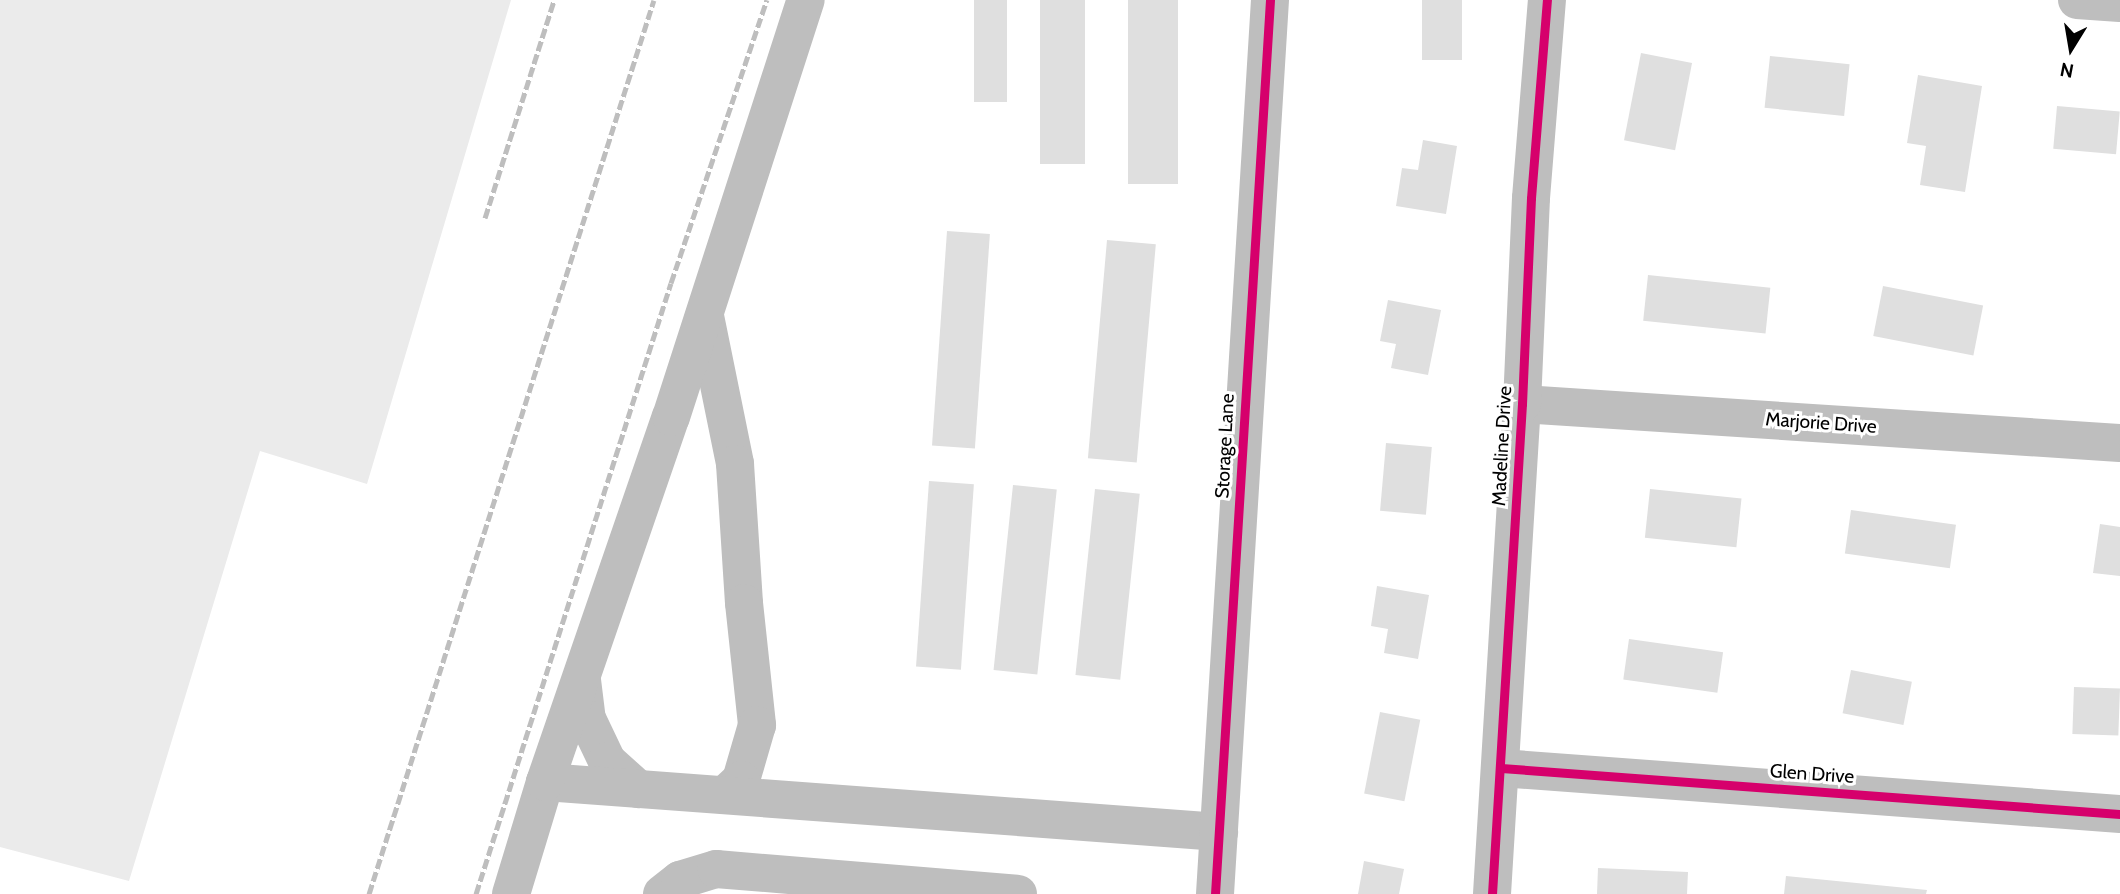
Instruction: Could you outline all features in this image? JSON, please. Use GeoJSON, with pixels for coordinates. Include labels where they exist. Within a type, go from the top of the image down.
{"type":"FeatureCollection","features":[{"type":"Feature","properties":{"kind":"street"},"geometry":{"type":"LineString","coordinates":[[511,894],[545,782],[705,314],[806,0]]}},
{"type":"Feature","properties":{"kind":"street","name":"Storage Lane"},"geometry":{"type":"LineString","coordinates":[[1215,894],[1269,0]]}},
{"type":"Feature","properties":{"kind":"street","name":"Madeline Drive"},"geometry":{"type":"LineString","coordinates":[[1492,894],[1522,404],[1531,198],[1547,0]]}},
{"type":"Feature","properties":{"kind":"street"},"geometry":{"type":"LineString","coordinates":[[2077,0],[2120,3]]}},
{"type":"Feature","properties":{"kind":"street"},"geometry":{"type":"LineString","coordinates":[[705,314],[735,464],[744,603],[757,725],[741,780],[725,795]]}},
{"type":"Feature","properties":{"kind":"street","name":"Marjorie Drive"},"geometry":{"type":"LineString","coordinates":[[1522,404],[2120,443]]}},
{"type":"Feature","properties":{"kind":"street"},"geometry":{"type":"LineString","coordinates":[[582,677],[587,719],[607,761],[638,789]]}},
{"type":"Feature","properties":{"kind":"street","name":"Glen Drive"},"geometry":{"type":"LineString","coordinates":[[1501,768],[2120,814]]}},
{"type":"Feature","properties":{"kind":"street"},"geometry":{"type":"LineString","coordinates":[[545,782],[1219,832]]}},
{"type":"Feature","properties":{"kind":"street"},"geometry":{"type":"LineString","coordinates":[[662,894],[680,880],[716,869],[1018,894]]}},
{"type":"Feature","properties":{"kind":"shaded area"},"geometry":{"type":"Polygon","coordinates":[[[0,0],[511,0],[367,484],[260,451],[129,881],[0,847],[0,0]]]}},
{"type":"Feature","properties":{"kind":"building"},"geometry":{"type":"Polygon","coordinates":[[[974,0],[1007,0],[1007,102],[974,102],[974,0]]]}},
{"type":"Feature","properties":{"kind":"building"},"geometry":{"type":"Polygon","coordinates":[[[1040,0],[1085,0],[1085,164],[1040,164],[1040,0]]]}},
{"type":"Feature","properties":{"kind":"building"},"geometry":{"type":"Polygon","coordinates":[[[1128,0],[1178,0],[1178,184],[1128,184],[1128,0]]]}},
{"type":"Feature","properties":{"kind":"building"},"geometry":{"type":"Polygon","coordinates":[[[1422,0],[1462,0],[1462,60],[1422,60],[1422,0]]]}},
{"type":"Feature","properties":{"kind":"building"},"geometry":{"type":"Polygon","coordinates":[[[1641,53],[1692,63],[1675,150],[1624,140],[1641,53]]]}},
{"type":"Feature","properties":{"kind":"building"},"geometry":{"type":"Polygon","coordinates":[[[1770,56],[1850,64],[1844,116],[1765,108],[1770,56]]]}},
{"type":"Feature","properties":{"kind":"building"},"geometry":{"type":"Polygon","coordinates":[[[1918,75],[1982,86],[1965,192],[1920,185],[1926,146],[1907,143],[1918,75]]]}},
{"type":"Feature","properties":{"kind":"building"},"geometry":{"type":"Polygon","coordinates":[[[2057,106],[2120,111],[2116,154],[2053,149],[2057,106]]]}},
{"type":"Feature","properties":{"kind":"building"},"geometry":{"type":"Polygon","coordinates":[[[1423,140],[1457,146],[1446,214],[1396,206],[1402,168],[1418,170],[1423,140]]]}},
{"type":"Feature","properties":{"kind":"building"},"geometry":{"type":"Polygon","coordinates":[[[947,231],[990,234],[975,448],[932,445],[947,231]]]}},
{"type":"Feature","properties":{"kind":"building"},"geometry":{"type":"Polygon","coordinates":[[[1107,240],[1156,244],[1137,462],[1088,458],[1107,240]]]}},
{"type":"Feature","properties":{"kind":"building"},"geometry":{"type":"Polygon","coordinates":[[[1648,275],[1770,288],[1766,334],[1643,321],[1648,275]]]}},
{"type":"Feature","properties":{"kind":"building"},"geometry":{"type":"Polygon","coordinates":[[[1883,286],[1983,305],[1973,356],[1873,336],[1883,286]]]}},
{"type":"Feature","properties":{"kind":"building"},"geometry":{"type":"Polygon","coordinates":[[[1388,300],[1441,310],[1428,375],[1391,368],[1396,344],[1380,341],[1388,300]]]}},
{"type":"Feature","properties":{"kind":"building"},"geometry":{"type":"Polygon","coordinates":[[[1386,443],[1432,447],[1426,515],[1380,511],[1386,443]]]}},
{"type":"Feature","properties":{"kind":"building"},"geometry":{"type":"Polygon","coordinates":[[[929,481],[974,484],[961,670],[916,667],[929,481]]]}},
{"type":"Feature","properties":{"kind":"building"},"geometry":{"type":"Polygon","coordinates":[[[1013,485],[1057,490],[1037,675],[994,670],[1013,485]]]}},
{"type":"Feature","properties":{"kind":"building"},"geometry":{"type":"Polygon","coordinates":[[[1095,489],[1140,494],[1120,680],[1075,675],[1095,489]]]}},
{"type":"Feature","properties":{"kind":"building"},"geometry":{"type":"Polygon","coordinates":[[[1650,489],[1741,499],[1736,547],[1645,538],[1650,489]]]}},
{"type":"Feature","properties":{"kind":"building"},"geometry":{"type":"Polygon","coordinates":[[[1851,510],[1956,525],[1950,568],[1845,554],[1851,510]]]}},
{"type":"Feature","properties":{"kind":"building"},"geometry":{"type":"Polygon","coordinates":[[[2100,524],[2120,527],[2120,576],[2093,573],[2100,524]]]}},
{"type":"Feature","properties":{"kind":"building"},"geometry":{"type":"Polygon","coordinates":[[[1377,586],[1429,595],[1418,659],[1384,653],[1388,629],[1371,626],[1377,586]]]}},
{"type":"Feature","properties":{"kind":"building"},"geometry":{"type":"Polygon","coordinates":[[[1629,639],[1723,652],[1717,693],[1623,680],[1629,639]]]}},
{"type":"Feature","properties":{"kind":"building"},"geometry":{"type":"Polygon","coordinates":[[[1851,670],[1912,682],[1903,725],[1843,713],[1851,670]]]}},
{"type":"Feature","properties":{"kind":"building"},"geometry":{"type":"Polygon","coordinates":[[[2074,687],[2120,689],[2118,736],[2072,734],[2074,687]]]}},
{"type":"Feature","properties":{"kind":"building"},"geometry":{"type":"Polygon","coordinates":[[[1380,712],[1420,720],[1404,801],[1364,793],[1380,712]]]}},
{"type":"Feature","properties":{"kind":"building"},"geometry":{"type":"Polygon","coordinates":[[[1364,861],[1404,869],[1399,894],[1358,894],[1364,861]]]}},
{"type":"Feature","properties":{"kind":"building"},"geometry":{"type":"Polygon","coordinates":[[[1598,868],[1688,872],[1687,894],[1597,894],[1598,868]]]}},
{"type":"Feature","properties":{"kind":"building"},"geometry":{"type":"Polygon","coordinates":[[[1786,876],[1927,890],[1926,894],[1784,894],[1786,876]]]}},
{"type":"Feature","properties":{"kind":"railway"},"geometry":{"type":"LineString","coordinates":[[485,218],[554,0]]}},
{"type":"Feature","properties":{"kind":"railway"},"geometry":{"type":"LineString","coordinates":[[369,894],[654,0]]}},
{"type":"Feature","properties":{"kind":"railway"},"geometry":{"type":"LineString","coordinates":[[476,894],[671,283],[767,0]]}},
{"type":"Feature","properties":{"kind":"cycle path"},"geometry":{"type":"LineString","coordinates":[[1215,894],[1270,0]]}},
{"type":"Feature","properties":{"kind":"cycle path"},"geometry":{"type":"LineString","coordinates":[[1492,894],[1522,404],[1531,198],[1547,0]]}},
{"type":"Feature","properties":{"kind":"cycle path"},"geometry":{"type":"LineString","coordinates":[[1501,768],[2120,814]]}}]}
